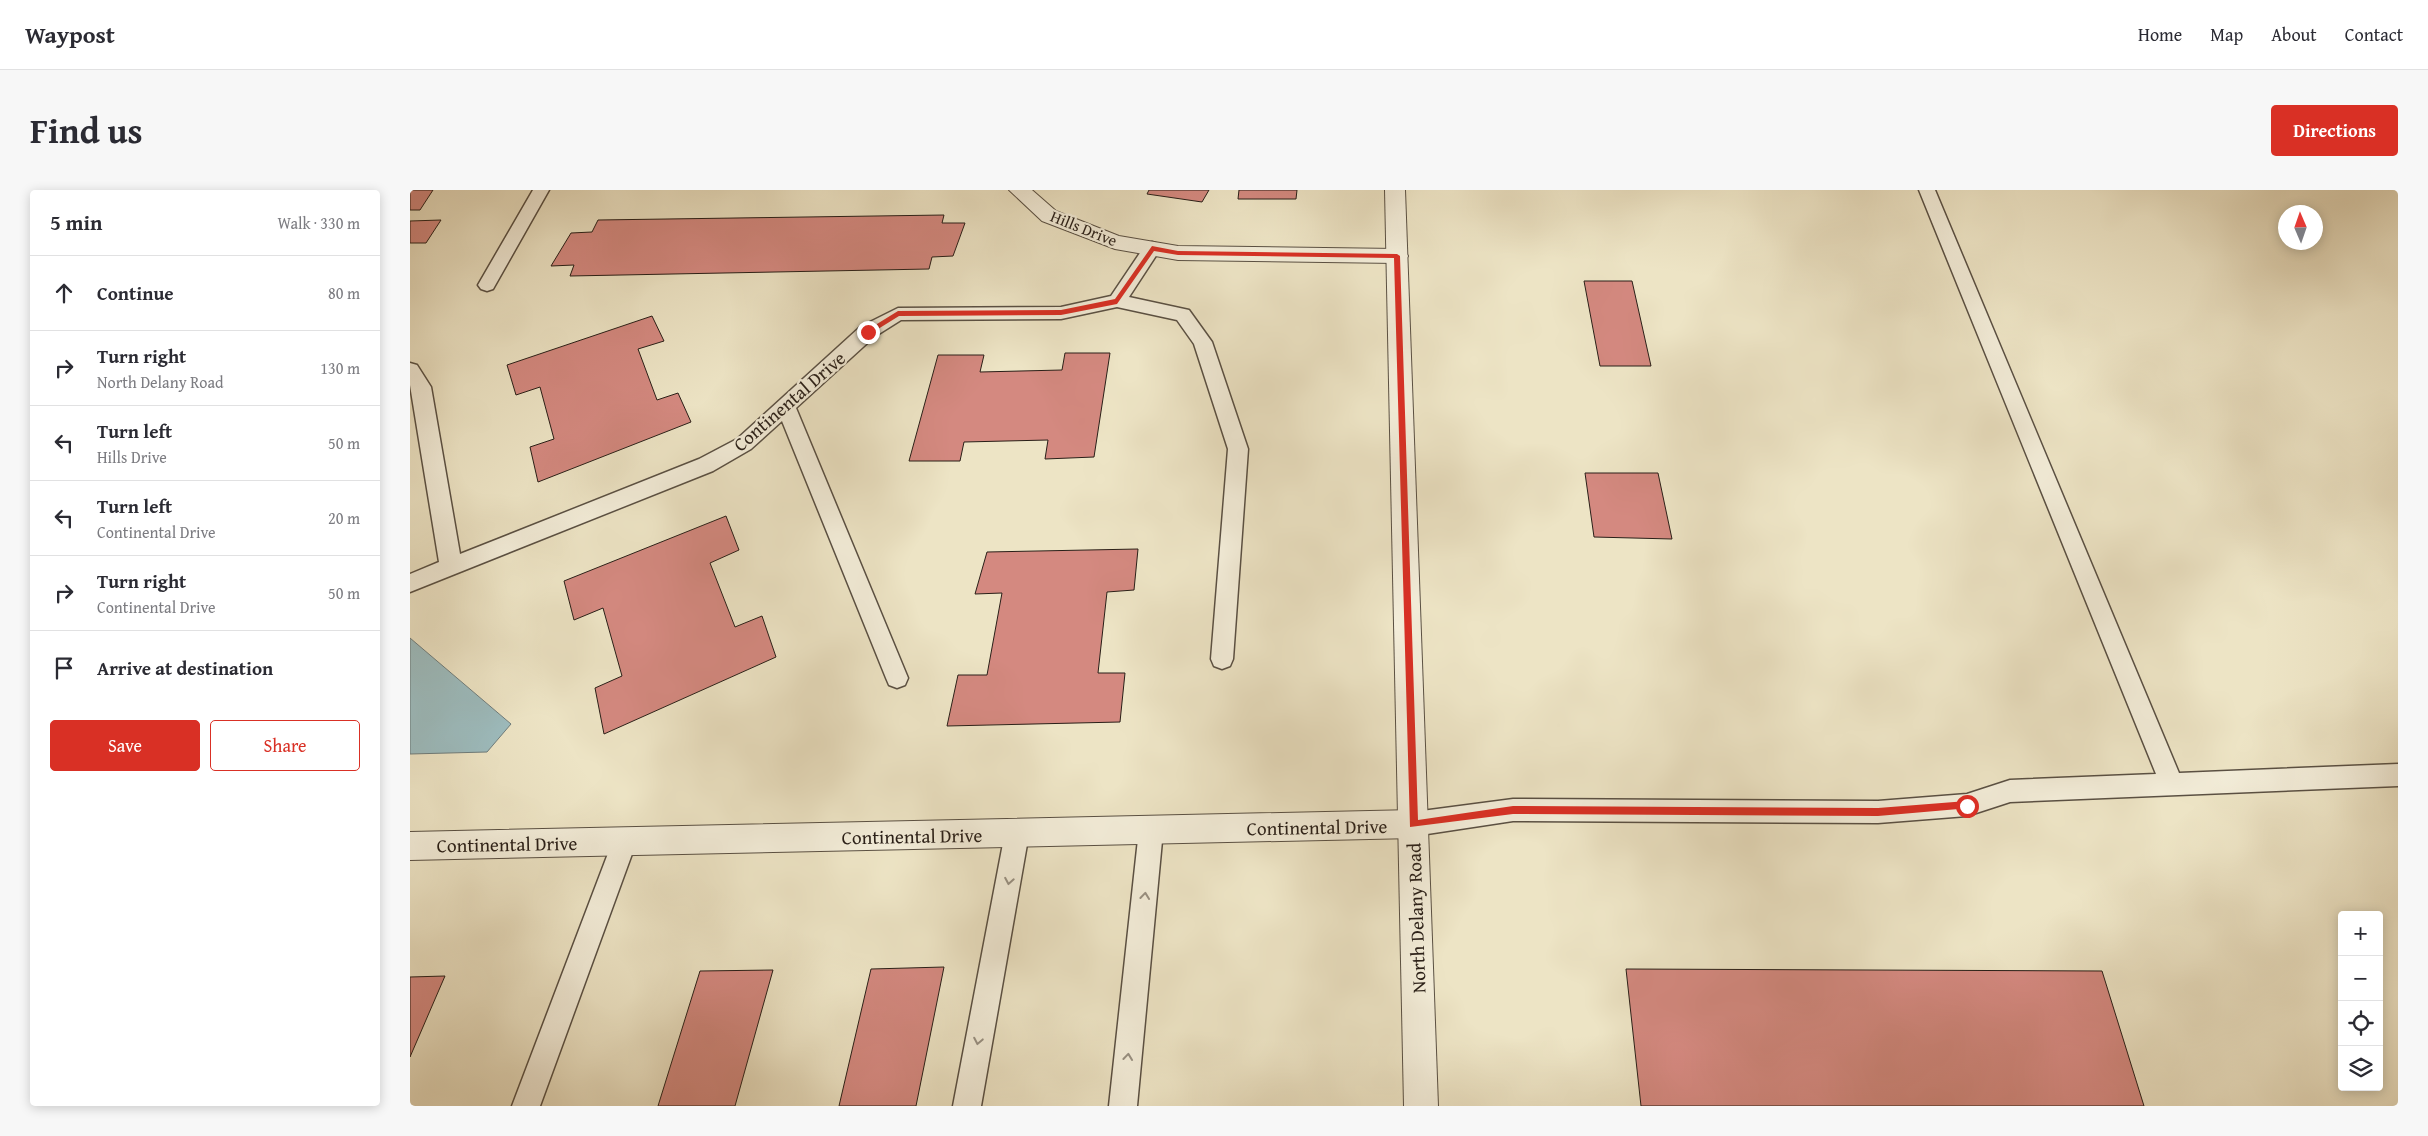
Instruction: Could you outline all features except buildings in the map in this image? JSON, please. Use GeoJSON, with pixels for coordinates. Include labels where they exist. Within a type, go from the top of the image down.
{"type":"FeatureCollection","features":[{"type":"Feature","properties":{"kind":"street","name":"Hills Drive"},"geometry":{"type":"LineString","coordinates":[[1019,190],[1050,216],[1115,242],[1178,253],[1397,256]]}},
{"type":"Feature","properties":{"kind":"street","name":"North Delany Road"},"geometry":{"type":"LineString","coordinates":[[1395,190],[1421,1106]]}},
{"type":"Feature","properties":{"kind":"street","name":"Continental Drive"},"geometry":{"type":"LineString","coordinates":[[410,846],[624,843],[1414,824]]}},
{"type":"Feature","properties":{"kind":"lane"},"geometry":{"type":"LineString","coordinates":[[487,285],[541,190]]}},
{"type":"Feature","properties":{"kind":"lane"},"geometry":{"type":"LineString","coordinates":[[1927,190],[2172,784]]}},
{"type":"Feature","properties":{"kind":"lane"},"geometry":{"type":"LineString","coordinates":[[1152,248],[1117,301],[1183,316],[1204,342],[1238,449],[1222,659]]}},
{"type":"Feature","properties":{"kind":"lane","name":"Continental Drive"},"geometry":{"type":"LineString","coordinates":[[410,583],[706,466],[744,444],[868,332],[898,314],[1061,313],[1117,301]]}},
{"type":"Feature","properties":{"kind":"lane"},"geometry":{"type":"LineString","coordinates":[[410,370],[421,387],[451,567]]}},
{"type":"Feature","properties":{"kind":"lane"},"geometry":{"type":"LineString","coordinates":[[786,406],[897,678]]}},
{"type":"Feature","properties":{"kind":"lane"},"geometry":{"type":"LineString","coordinates":[[1414,824],[1513,810],[1878,812],[1967,806],[2010,790],[2398,775]]}},
{"type":"Feature","properties":{"kind":"lane"},"geometry":{"type":"LineString","coordinates":[[1123,1106],[1151,830]]}},
{"type":"Feature","properties":{"kind":"lane"},"geometry":{"type":"LineString","coordinates":[[967,1106],[1017,833]]}},
{"type":"Feature","properties":{"kind":"lane"},"geometry":{"type":"LineString","coordinates":[[526,1106],[624,843]]}},
{"type":"Feature","properties":{"kind":"water"},"geometry":{"type":"Polygon","coordinates":[[[410,638],[511,724],[487,752],[410,754],[410,638]]]}},
{"type":"Feature","properties":{"kind":"route"},"geometry":{"type":"LineString","coordinates":[[868,332],[898,314],[1061,313],[1117,301],[1152,248],[1178,253],[1397,256],[1414,824],[1513,810],[1878,812],[1967,806]]}}]}
